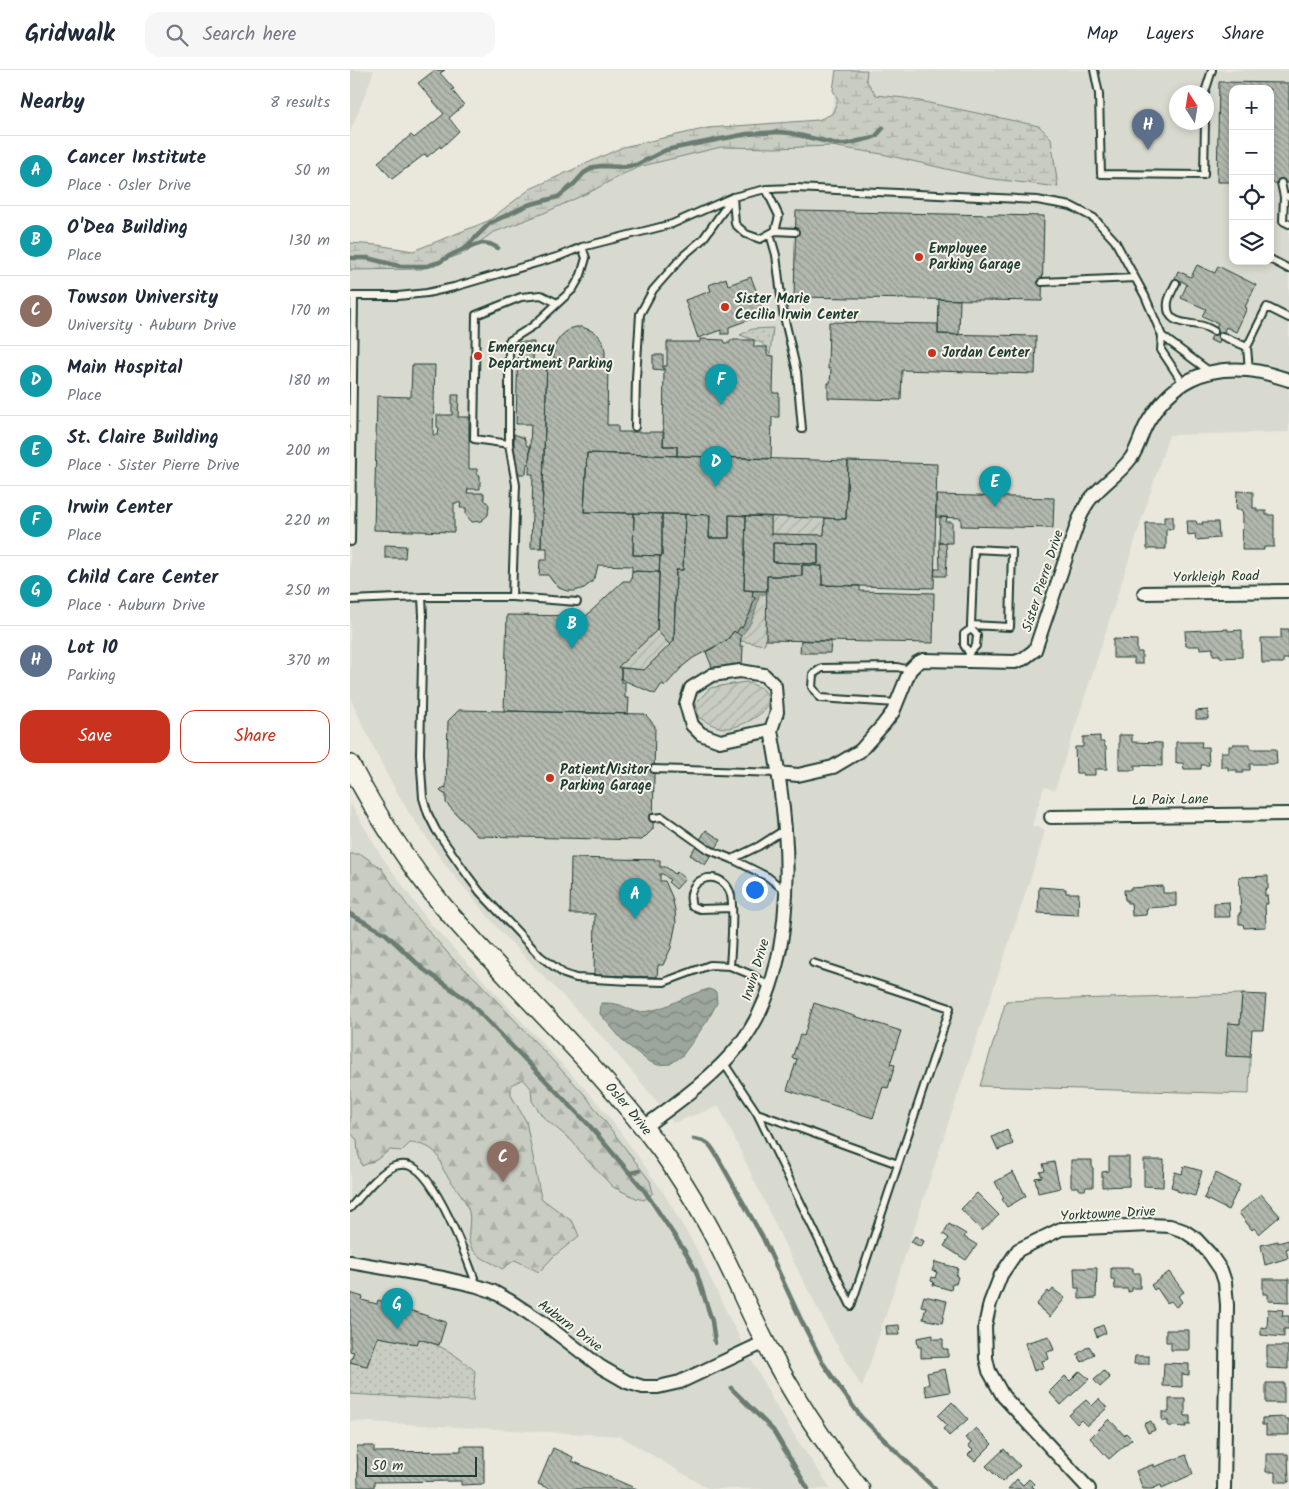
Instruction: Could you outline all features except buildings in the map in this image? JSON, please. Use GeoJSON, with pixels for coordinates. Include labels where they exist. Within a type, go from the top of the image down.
{"type":"FeatureCollection","features":[{"type":"Feature","properties":{"kind":"street","name":"Sister Pierre Drive"},"geometry":{"type":"LineString","coordinates":[[910,670],[923,660],[969,657],[1015,662],[1035,650],[1078,522],[1087,503],[1094,494],[1122,469],[1132,456],[1147,422],[1157,407],[1183,383],[1196,376],[1228,369],[1249,370],[1289,380]]}},
{"type":"Feature","properties":{"kind":"street","name":"Yorkleigh Road"},"geometry":{"type":"LineString","coordinates":[[1144,593],[1289,591]]}},
{"type":"Feature","properties":{"kind":"street"},"geometry":{"type":"LineString","coordinates":[[777,773],[798,774],[833,767],[860,751],[893,712],[910,670]]}},
{"type":"Feature","properties":{"kind":"street"},"geometry":{"type":"LineString","coordinates":[[740,671],[764,675],[775,686],[777,712],[771,730],[720,741],[701,734],[692,725],[686,704],[691,688],[712,675],[740,671]]}},
{"type":"Feature","properties":{"kind":"street","name":"Irwin Drive"},"geometry":{"type":"LineString","coordinates":[[644,1128],[698,1087],[741,1042],[758,1015],[770,986],[782,939],[786,892],[780,784],[771,730]]}},
{"type":"Feature","properties":{"kind":"street","name":"Osler Drive"},"geometry":{"type":"LineString","coordinates":[[350,764],[394,840],[442,904],[495,964],[617,1094],[677,1174],[704,1218],[765,1342],[799,1401],[860,1489]]}},
{"type":"Feature","properties":{"kind":"street","name":"La Paix Lane"},"geometry":{"type":"LineString","coordinates":[[1050,817],[1289,814]]}},
{"type":"Feature","properties":{"kind":"street","name":"Yorktowne Drive"},"geometry":{"type":"LineString","coordinates":[[1089,1489],[1003,1396],[993,1380],[986,1358],[985,1345],[985,1326],[990,1303],[1001,1275],[1018,1250],[1036,1240],[1061,1229],[1150,1225],[1170,1226],[1184,1231],[1196,1239],[1221,1270],[1225,1282],[1227,1305],[1224,1489]]}},
{"type":"Feature","properties":{"kind":"street","name":"Auburn Drive"},"geometry":{"type":"LineString","coordinates":[[350,1262],[443,1278],[477,1286],[510,1300],[601,1367],[627,1382],[643,1387],[658,1387],[680,1382],[765,1342]]}},
{"type":"Feature","properties":{"kind":"lane"},"geometry":{"type":"LineString","coordinates":[[1094,70],[1099,94],[1100,174],[1204,175],[1205,130]]}},
{"type":"Feature","properties":{"kind":"lane"},"geometry":{"type":"LineString","coordinates":[[1207,85],[1212,70]]}},
{"type":"Feature","properties":{"kind":"lane"},"geometry":{"type":"LineString","coordinates":[[1281,183],[1286,196],[1283,221],[1289,224]]}},
{"type":"Feature","properties":{"kind":"lane"},"geometry":{"type":"LineString","coordinates":[[352,542],[352,296],[398,296],[427,293],[474,281],[560,256],[582,247],[672,224],[733,197],[766,190],[796,188],[1038,200],[1071,206],[1094,218],[1115,240],[1145,296],[1162,336],[1209,372]]}},
{"type":"Feature","properties":{"kind":"lane"},"geometry":{"type":"LineString","coordinates":[[766,190],[779,216],[773,233],[783,312],[797,372],[802,429]]}},
{"type":"Feature","properties":{"kind":"lane"},"geometry":{"type":"LineString","coordinates":[[733,197],[736,224],[746,234],[760,239],[773,233],[795,232]]}},
{"type":"Feature","properties":{"kind":"lane"},"geometry":{"type":"LineString","coordinates":[[634,427],[640,314],[653,290],[683,256],[703,239],[733,197]]}},
{"type":"Feature","properties":{"kind":"lane"},"geometry":{"type":"LineString","coordinates":[[512,598],[516,486],[509,444],[508,341],[533,326],[573,289],[581,275],[586,258],[582,247]]}},
{"type":"Feature","properties":{"kind":"lane"},"geometry":{"type":"LineString","coordinates":[[1274,261],[1289,269]]}},
{"type":"Feature","properties":{"kind":"lane"},"geometry":{"type":"LineString","coordinates":[[1042,282],[1135,278]]}},
{"type":"Feature","properties":{"kind":"lane"},"geometry":{"type":"LineString","coordinates":[[1176,283],[1168,302],[1172,318],[1182,323],[1203,326],[1214,331]]}},
{"type":"Feature","properties":{"kind":"lane"},"geometry":{"type":"LineString","coordinates":[[509,444],[474,439],[476,315],[522,297],[541,295],[558,303]]}},
{"type":"Feature","properties":{"kind":"lane"},"geometry":{"type":"LineString","coordinates":[[1249,370],[1247,347],[1267,307],[1289,318]]}},
{"type":"Feature","properties":{"kind":"lane"},"geometry":{"type":"LineString","coordinates":[[1162,336],[1160,350],[1183,383]]}},
{"type":"Feature","properties":{"kind":"lane"},"geometry":{"type":"LineString","coordinates":[[1222,336],[1247,347]]}},
{"type":"Feature","properties":{"kind":"lane"},"geometry":{"type":"LineString","coordinates":[[969,657],[964,645],[964,634],[971,627],[1010,627],[1012,551],[974,549],[971,627],[977,635],[976,646],[969,657]]}},
{"type":"Feature","properties":{"kind":"lane"},"geometry":{"type":"LineString","coordinates":[[422,597],[421,777],[423,798],[436,830],[474,884],[540,956],[564,974],[576,978],[630,982],[664,982],[710,965],[730,966],[752,975],[770,986]]}},
{"type":"Feature","properties":{"kind":"lane"},"geometry":{"type":"LineString","coordinates":[[350,600],[422,597],[512,598],[576,602]]}},
{"type":"Feature","properties":{"kind":"lane"},"geometry":{"type":"LineString","coordinates":[[896,703],[820,698],[812,687],[813,674],[822,668],[897,667],[910,670]]}},
{"type":"Feature","properties":{"kind":"lane"},"geometry":{"type":"LineString","coordinates":[[654,769],[777,773]]}},
{"type":"Feature","properties":{"kind":"lane"},"geometry":{"type":"LineString","coordinates":[[653,818],[662,817],[707,849],[768,877],[786,892]]}},
{"type":"Feature","properties":{"kind":"lane"},"geometry":{"type":"LineString","coordinates":[[732,859],[759,846],[784,830]]}},
{"type":"Feature","properties":{"kind":"lane"},"geometry":{"type":"LineString","coordinates":[[730,966],[732,948],[731,908],[730,893],[726,885],[719,879],[709,878],[697,882],[692,890],[690,900],[692,906],[700,909],[731,908]]}},
{"type":"Feature","properties":{"kind":"lane"},"geometry":{"type":"LineString","coordinates":[[723,1062],[757,1113],[851,1306],[950,1008],[813,963]]}},
{"type":"Feature","properties":{"kind":"lane"},"geometry":{"type":"LineString","coordinates":[[757,1113],[898,1164]]}},
{"type":"Feature","properties":{"kind":"lane"},"geometry":{"type":"LineString","coordinates":[[350,1208],[385,1171],[402,1165],[416,1169],[424,1176],[443,1204],[477,1286]]}},
{"type":"Feature","properties":{"kind":"shaded area"},"geometry":{"type":"Polygon","coordinates":[[[350,70],[374,70],[350,132],[350,70]]]}},
{"type":"Feature","properties":{"kind":"shaded area"},"geometry":{"type":"Polygon","coordinates":[[[841,70],[1289,70],[1289,432],[1169,435],[1055,790],[1044,787],[1032,825],[1045,830],[1038,856],[862,1388],[830,1333],[782,1239],[719,1106],[673,1123],[604,1039],[500,931],[446,866],[408,811],[386,773],[350,698],[350,257],[418,262],[694,138],[824,139],[841,70]]]}},
{"type":"Feature","properties":{"kind":"shaded area"},"geometry":{"type":"Polygon","coordinates":[[[350,802],[380,854],[429,922],[590,1094],[647,1169],[665,1195],[697,1250],[734,1327],[775,1404],[831,1489],[709,1489],[620,1436],[350,1421],[350,802]]]}},
{"type":"Feature","properties":{"kind":"green space"},"geometry":{"type":"Polygon","coordinates":[[[836,70],[867,70],[866,80],[876,95],[905,98],[1039,126],[1051,138],[1058,187],[985,178],[882,154],[831,146],[721,147],[642,166],[544,213],[492,233],[467,252],[421,269],[350,270],[350,243],[413,251],[488,221],[530,189],[623,147],[708,128],[818,120],[832,114],[838,100],[833,90],[836,70]]]}},
{"type":"Feature","properties":{"kind":"green space"},"geometry":{"type":"Polygon","coordinates":[[[773,328],[770,354],[762,343],[740,335],[752,329],[773,328]]]}},
{"type":"Feature","properties":{"kind":"green space"},"geometry":{"type":"Polygon","coordinates":[[[771,517],[825,518],[824,535],[771,534],[771,517]]]}},
{"type":"Feature","properties":{"kind":"green space"},"geometry":{"type":"Polygon","coordinates":[[[753,591],[767,591],[766,640],[764,645],[741,641],[740,627],[742,628],[750,613],[755,598],[752,597],[753,591]]]}},
{"type":"Feature","properties":{"kind":"green space"},"geometry":{"type":"Polygon","coordinates":[[[657,630],[670,645],[644,670],[618,667],[657,630]]]}},
{"type":"Feature","properties":{"kind":"green space"},"geometry":{"type":"Polygon","coordinates":[[[746,682],[762,688],[768,696],[766,708],[757,716],[728,728],[716,726],[698,717],[696,703],[710,688],[746,682]]]}},
{"type":"Feature","properties":{"kind":"green space"},"geometry":{"type":"Polygon","coordinates":[[[350,854],[361,854],[381,868],[412,912],[453,959],[476,979],[585,1095],[650,1181],[653,1193],[644,1200],[613,1187],[572,1141],[543,1117],[532,1101],[531,1088],[523,1079],[511,1085],[511,1095],[526,1121],[541,1198],[573,1222],[579,1236],[554,1256],[539,1272],[515,1260],[502,1269],[476,1253],[470,1246],[469,1241],[470,1217],[467,1206],[443,1169],[439,1158],[429,1148],[420,1144],[410,1143],[402,1151],[390,1150],[376,1160],[362,1166],[357,1140],[350,1132],[350,854]]]}},
{"type":"Feature","properties":{"kind":"green space"},"geometry":{"type":"Polygon","coordinates":[[[1242,994],[1240,1024],[1228,1023],[1226,1055],[1250,1057],[1249,1094],[980,1086],[1006,1001],[1242,994]]]}},
{"type":"Feature","properties":{"kind":"green space"},"geometry":{"type":"Polygon","coordinates":[[[378,1337],[417,1344],[419,1339],[443,1348],[455,1355],[475,1371],[473,1401],[350,1394],[350,1362],[367,1366],[378,1337]]]}},
{"type":"Feature","properties":{"kind":"water"},"geometry":{"type":"Polygon","coordinates":[[[753,591],[767,591],[767,594],[759,594],[753,617],[741,636],[736,633],[740,627],[742,628],[750,613],[755,598],[752,597],[753,591]]]}},
{"type":"Feature","properties":{"kind":"water"},"geometry":{"type":"Polygon","coordinates":[[[709,989],[716,992],[717,1003],[708,1020],[682,1056],[670,1064],[658,1065],[648,1061],[625,1043],[600,1014],[601,1003],[618,1004],[637,1012],[648,1011],[709,989]]]}},
{"type":"Feature","properties":{"kind":"waterway"},"geometry":{"type":"LineString","coordinates":[[464,249],[490,223],[528,205],[558,197],[584,173],[594,167],[636,165],[666,150],[747,134],[790,133],[837,144],[846,144],[876,136],[883,128]]}},
{"type":"Feature","properties":{"kind":"waterway"},"geometry":{"type":"LineString","coordinates":[[350,258],[367,258],[399,266],[427,266],[482,243],[498,248]]}},
{"type":"Feature","properties":{"kind":"waterway"},"geometry":{"type":"LineString","coordinates":[[350,914],[386,934],[423,969],[467,1000],[589,1125],[644,1190],[686,1253],[696,1271],[712,1321],[715,1343]]}},
{"type":"Feature","properties":{"kind":"waterway"},"geometry":{"type":"LineString","coordinates":[[694,1139],[708,1144],[717,1156],[763,1238],[823,1363],[840,1388],[861,1417],[935,1489]]}},
{"type":"Feature","properties":{"kind":"waterway"},"geometry":{"type":"LineString","coordinates":[[630,1173],[639,1171]]}},
{"type":"Feature","properties":{"kind":"waterway"},"geometry":{"type":"LineString","coordinates":[[731,1388],[773,1430],[808,1489]]}},
{"type":"Feature","properties":{"kind":"place","name":"Lot 10"},"geometry":{"type":"Point","coordinates":[1148,150]}},
{"type":"Feature","properties":{"kind":"place","name":"Employee Parking Garage"},"geometry":{"type":"Point","coordinates":[919,257]}},
{"type":"Feature","properties":{"kind":"place","name":"Sister Marie Cecilia Irwin Center"},"geometry":{"type":"Point","coordinates":[725,307]}},
{"type":"Feature","properties":{"kind":"place","name":"Jordan Center"},"geometry":{"type":"Point","coordinates":[932,353]}},
{"type":"Feature","properties":{"kind":"place","name":"Emergency Department Parking"},"geometry":{"type":"Point","coordinates":[478,356]}},
{"type":"Feature","properties":{"kind":"place","name":"Irwin Center"},"geometry":{"type":"Point","coordinates":[721,405]}},
{"type":"Feature","properties":{"kind":"place","name":"Main Hospital"},"geometry":{"type":"Point","coordinates":[716,487]}},
{"type":"Feature","properties":{"kind":"place","name":"St. Claire Building"},"geometry":{"type":"Point","coordinates":[995,507]}},
{"type":"Feature","properties":{"kind":"place","name":"O'Dea Building"},"geometry":{"type":"Point","coordinates":[572,649]}},
{"type":"Feature","properties":{"kind":"place","name":"Patient/Visitor Parking Garage"},"geometry":{"type":"Point","coordinates":[550,778]}},
{"type":"Feature","properties":{"kind":"place","name":"Cancer Institute"},"geometry":{"type":"Point","coordinates":[635,919]}},
{"type":"Feature","properties":{"kind":"place","name":"Towson University"},"geometry":{"type":"Point","coordinates":[503,1182]}},
{"type":"Feature","properties":{"kind":"place","name":"Child Care Center"},"geometry":{"type":"Point","coordinates":[397,1329]}}]}
